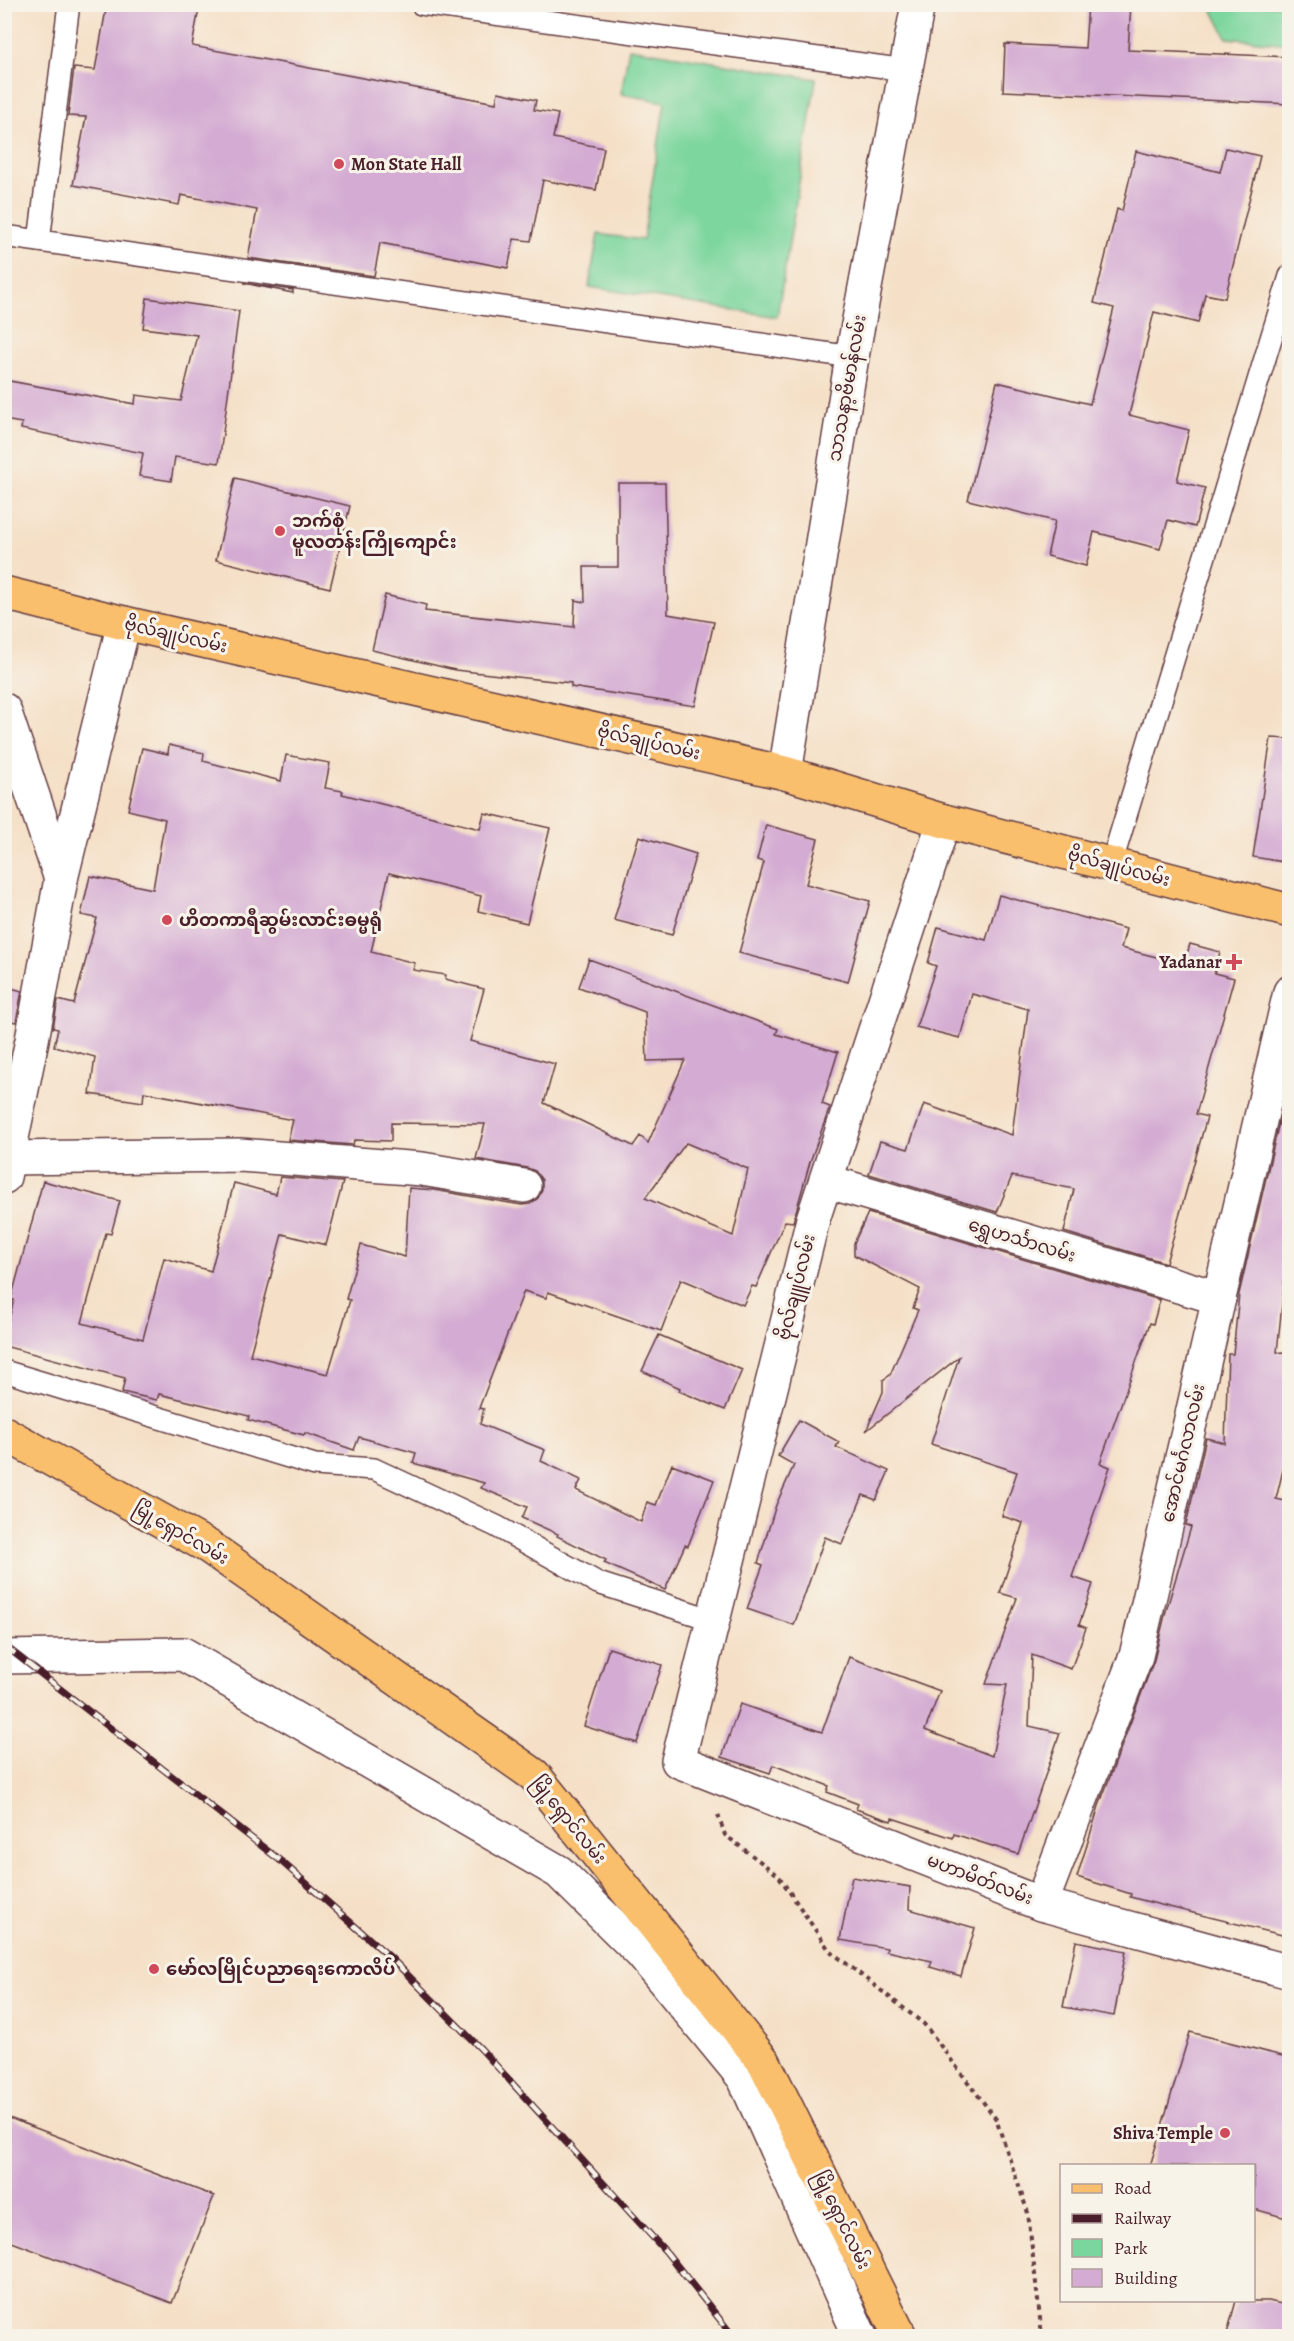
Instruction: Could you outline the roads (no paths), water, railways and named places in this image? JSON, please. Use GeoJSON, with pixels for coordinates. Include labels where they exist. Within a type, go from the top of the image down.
{"type":"FeatureCollection","features":[{"type":"Feature","properties":{"kind":"main road","name":"ဗိုလ်ချုပ်လမ်း"},"geometry":{"type":"LineString","coordinates":[[4,593],[124,623],[785,773],[944,821],[1290,911]]}},
{"type":"Feature","properties":{"kind":"main road","name":"မြို့ရှောင်လမ်း"},"geometry":{"type":"LineString","coordinates":[[4,1433],[209,1547],[534,1775],[764,2062],[900,2337]]}},
{"type":"Feature","properties":{"kind":"street","name":"သာသနာ့ဗိမာန်လမ်း"},"geometry":{"type":"LineString","coordinates":[[785,773],[852,357],[918,4]]}},
{"type":"Feature","properties":{"kind":"street"},"geometry":{"type":"LineString","coordinates":[[124,623],[61,879],[18,1038],[6,1168],[240,1155],[422,1169],[524,1186]]}},
{"type":"Feature","properties":{"kind":"street"},"geometry":{"type":"LineString","coordinates":[[4,710],[61,879]]}},
{"type":"Feature","properties":{"kind":"street","name":"ဗိုလ်ချူပ်လမ်း"},"geometry":{"type":"LineString","coordinates":[[678,1761],[813,1219],[944,821]]}},
{"type":"Feature","properties":{"kind":"street","name":"အောင်မင်္ဂလာလမ်း"},"geometry":{"type":"LineString","coordinates":[[1041,1904],[1136,1656],[1290,992]]}},
{"type":"Feature","properties":{"kind":"street","name":"ရွှေဟင်္သာလမ်း"},"geometry":{"type":"LineString","coordinates":[[826,1181],[1219,1298]]}},
{"type":"Feature","properties":{"kind":"street"},"geometry":{"type":"LineString","coordinates":[[4,1657],[183,1654],[559,1872],[642,1954],[744,2078],[860,2337]]}},
{"type":"Feature","properties":{"kind":"street","name":"မဟာမိတ်လမ်း"},"geometry":{"type":"LineString","coordinates":[[678,1761],[1041,1904],[1290,1972]]}},
{"type":"Feature","properties":{"kind":"lane"},"geometry":{"type":"LineString","coordinates":[[39,241],[69,4]]}},
{"type":"Feature","properties":{"kind":"lane"},"geometry":{"type":"LineString","coordinates":[[421,4],[906,70]]}},
{"type":"Feature","properties":{"kind":"lane"},"geometry":{"type":"LineString","coordinates":[[4,236],[852,357]]}},
{"type":"Feature","properties":{"kind":"lane"},"geometry":{"type":"LineString","coordinates":[[1112,865],[1290,276]]}},
{"type":"Feature","properties":{"kind":"lane"},"geometry":{"type":"LineString","coordinates":[[4,1371],[315,1465],[374,1469],[496,1526],[598,1583],[713,1620]]}},
{"type":"Feature","properties":{"kind":"railway"},"geometry":{"type":"LineString","coordinates":[[4,1645],[282,1862],[391,1958],[481,2049],[667,2253],[733,2336]]}},
{"type":"Feature","properties":{"kind":"place","name":"Mon State Hall"},"geometry":{"type":"Point","coordinates":[339,164]}},
{"type":"Feature","properties":{"kind":"place","name":"ဘက်စုံ မူလတန်းကြိုကျောင်း"},"geometry":{"type":"Point","coordinates":[280,531]}},
{"type":"Feature","properties":{"kind":"place","name":"ဟိတကာရီဆွမ်းလာင်းဓမ္မရုံ"},"geometry":{"type":"Point","coordinates":[167,920]}},
{"type":"Feature","properties":{"kind":"place","name":"Yadanar"},"geometry":{"type":"Point","coordinates":[1234,962]}},
{"type":"Feature","properties":{"kind":"place","name":"မော်လမြိုင်ပညာရေးကောလိပ်"},"geometry":{"type":"Point","coordinates":[154,1969]}},
{"type":"Feature","properties":{"kind":"place","name":"Shiva Temple"},"geometry":{"type":"Point","coordinates":[1225,2133]}}]}
